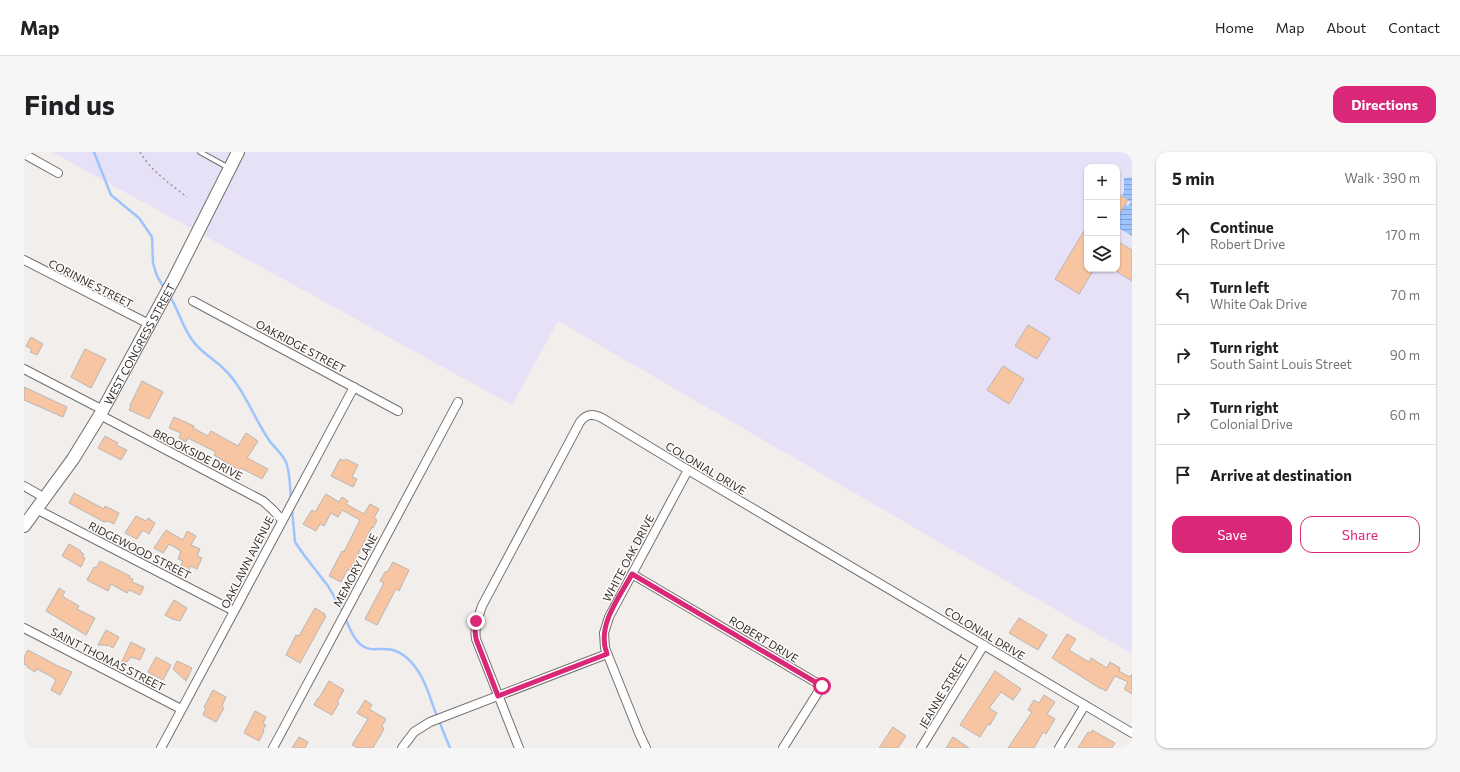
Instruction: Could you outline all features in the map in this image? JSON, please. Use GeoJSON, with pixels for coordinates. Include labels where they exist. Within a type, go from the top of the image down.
{"type":"FeatureCollection","features":[{"type":"Feature","properties":{"kind":"main road","name":"WEST CONGRESS STREET"},"geometry":{"type":"LineString","coordinates":[[24,526],[73,459],[101,412],[162,302],[238,152]]}},
{"type":"Feature","properties":{"kind":"street"},"geometry":{"type":"LineString","coordinates":[[24,154],[58,173]]}},
{"type":"Feature","properties":{"kind":"street","name":"CORINNE STREET"},"geometry":{"type":"LineString","coordinates":[[24,260],[149,324]]}},
{"type":"Feature","properties":{"kind":"street","name":"OAKRIDGE STREET"},"geometry":{"type":"LineString","coordinates":[[193,301],[398,411]]}},
{"type":"Feature","properties":{"kind":"street","name":"BROOKSIDE DRIVE"},"geometry":{"type":"LineString","coordinates":[[24,368],[263,501],[282,520]]}},
{"type":"Feature","properties":{"kind":"street","name":"OAKLAWN AVENUE"},"geometry":{"type":"LineString","coordinates":[[161,748],[354,387]]}},
{"type":"Feature","properties":{"kind":"street","name":"MEMORY LANE"},"geometry":{"type":"LineString","coordinates":[[272,748],[458,402]]}},
{"type":"Feature","properties":{"kind":"street","name":"COLONIAL DRIVE"},"geometry":{"type":"LineString","coordinates":[[519,748],[476,639],[476,621],[482,606],[580,422],[584,417],[590,414],[602,418],[1132,733]]}},
{"type":"Feature","properties":{"kind":"street","name":"WHITE OAK DRIVE"},"geometry":{"type":"LineString","coordinates":[[646,748],[607,654],[603,638],[606,624],[688,470]]}},
{"type":"Feature","properties":{"kind":"street"},"geometry":{"type":"LineString","coordinates":[[24,486],[45,498]]}},
{"type":"Feature","properties":{"kind":"street","name":"RIDGEWOOD STREET"},"geometry":{"type":"LineString","coordinates":[[36,509],[234,611]]}},
{"type":"Feature","properties":{"kind":"street","name":"ROBERT DRIVE"},"geometry":{"type":"LineString","coordinates":[[632,574],[822,686],[783,748]]}},
{"type":"Feature","properties":{"kind":"street","name":"SAINT THOMAS STREET"},"geometry":{"type":"LineString","coordinates":[[24,628],[181,710]]}},
{"type":"Feature","properties":{"kind":"street","name":"JEANNE STREET"},"geometry":{"type":"LineString","coordinates":[[921,748],[984,645]]}},
{"type":"Feature","properties":{"kind":"street"},"geometry":{"type":"LineString","coordinates":[[402,748],[411,736],[422,726],[607,654]]}},
{"type":"Feature","properties":{"kind":"street"},"geometry":{"type":"LineString","coordinates":[[1059,748],[1085,705]]}},
{"type":"Feature","properties":{"kind":"lane"},"geometry":{"type":"LineString","coordinates":[[200,152],[230,168]]}},
{"type":"Feature","properties":{"kind":"path"},"geometry":{"type":"LineString","coordinates":[[140,152],[158,174],[187,198]]}},
{"type":"Feature","properties":{"kind":"shaded area"},"geometry":{"type":"Polygon","coordinates":[[[52,152],[1132,152],[1132,654],[558,321],[512,405],[52,152]]]}},
{"type":"Feature","properties":{"kind":"water"},"geometry":{"type":"Polygon","coordinates":[[[1132,177],[1132,236],[1120,229],[1120,212],[1125,204],[1128,206],[1131,202],[1122,197],[1124,190],[1124,178],[1132,177]]]}},
{"type":"Feature","properties":{"kind":"building"},"geometry":{"type":"Polygon","coordinates":[[[1120,195],[1128,200],[1120,212],[1120,195]]]}},
{"type":"Feature","properties":{"kind":"building"},"geometry":{"type":"Polygon","coordinates":[[[1084,231],[1084,272],[1092,272],[1079,294],[1055,279],[1084,231]]]}},
{"type":"Feature","properties":{"kind":"building"},"geometry":{"type":"Polygon","coordinates":[[[1120,243],[1132,250],[1132,281],[1117,272],[1120,272],[1120,243]]]}},
{"type":"Feature","properties":{"kind":"building"},"geometry":{"type":"Polygon","coordinates":[[[1028,325],[1050,338],[1037,359],[1015,346],[1028,325]]]}},
{"type":"Feature","properties":{"kind":"building"},"geometry":{"type":"Polygon","coordinates":[[[31,337],[43,344],[37,355],[30,352],[32,349],[26,346],[31,337]]]}},
{"type":"Feature","properties":{"kind":"building"},"geometry":{"type":"Polygon","coordinates":[[[85,349],[106,359],[91,388],[71,377],[85,349]]]}},
{"type":"Feature","properties":{"kind":"building"},"geometry":{"type":"Polygon","coordinates":[[[1003,366],[1024,379],[1009,404],[987,390],[1003,366]]]}},
{"type":"Feature","properties":{"kind":"building"},"geometry":{"type":"Polygon","coordinates":[[[142,381],[163,392],[149,419],[129,410],[142,381]]]}},
{"type":"Feature","properties":{"kind":"building"},"geometry":{"type":"Polygon","coordinates":[[[24,387],[67,407],[63,417],[24,400],[24,387]]]}},
{"type":"Feature","properties":{"kind":"building"},"geometry":{"type":"Polygon","coordinates":[[[174,417],[194,426],[193,428],[208,436],[211,431],[238,446],[246,433],[258,441],[247,458],[268,469],[262,479],[241,468],[239,470],[214,455],[216,452],[188,438],[186,442],[179,438],[181,433],[169,428],[174,417]]]}},
{"type":"Feature","properties":{"kind":"building"},"geometry":{"type":"Polygon","coordinates":[[[105,436],[118,443],[116,445],[127,450],[121,460],[98,448],[105,436]]]}},
{"type":"Feature","properties":{"kind":"building"},"geometry":{"type":"Polygon","coordinates":[[[340,459],[345,461],[346,459],[358,465],[352,477],[357,479],[353,487],[331,476],[340,459]]]}},
{"type":"Feature","properties":{"kind":"building"},"geometry":{"type":"Polygon","coordinates":[[[74,493],[104,509],[105,506],[119,513],[114,524],[108,521],[104,522],[69,503],[74,493]]]}},
{"type":"Feature","properties":{"kind":"building"},"geometry":{"type":"Polygon","coordinates":[[[326,494],[339,502],[342,497],[348,501],[346,504],[364,514],[370,504],[379,509],[374,518],[377,520],[373,528],[372,527],[350,570],[347,570],[341,582],[329,576],[342,551],[344,552],[360,520],[342,510],[338,517],[331,513],[324,526],[320,524],[316,531],[303,524],[312,510],[315,512],[326,494]]]}},
{"type":"Feature","properties":{"kind":"building"},"geometry":{"type":"Polygon","coordinates":[[[136,516],[146,521],[148,518],[155,523],[149,534],[143,530],[137,539],[125,533],[136,516]]]}},
{"type":"Feature","properties":{"kind":"building"},"geometry":{"type":"Polygon","coordinates":[[[166,530],[183,540],[187,531],[196,536],[191,545],[200,549],[197,556],[202,558],[197,569],[191,566],[189,570],[180,566],[183,561],[178,559],[181,551],[169,544],[163,553],[154,548],[166,530]]]}},
{"type":"Feature","properties":{"kind":"building"},"geometry":{"type":"Polygon","coordinates":[[[69,544],[84,554],[82,557],[85,558],[81,567],[62,556],[69,544]]]}},
{"type":"Feature","properties":{"kind":"building"},"geometry":{"type":"Polygon","coordinates":[[[100,561],[130,576],[129,578],[133,579],[132,582],[144,587],[140,595],[129,590],[127,593],[111,584],[108,591],[87,580],[94,567],[96,568],[100,561]]]}},
{"type":"Feature","properties":{"kind":"building"},"geometry":{"type":"Polygon","coordinates":[[[393,562],[409,570],[399,591],[396,589],[377,625],[365,619],[384,583],[380,581],[393,562]]]}},
{"type":"Feature","properties":{"kind":"building"},"geometry":{"type":"Polygon","coordinates":[[[59,588],[65,592],[62,596],[79,606],[77,609],[95,618],[86,635],[46,611],[59,588]]]}},
{"type":"Feature","properties":{"kind":"building"},"geometry":{"type":"Polygon","coordinates":[[[174,600],[187,608],[180,621],[165,615],[174,600]]]}},
{"type":"Feature","properties":{"kind":"building"},"geometry":{"type":"Polygon","coordinates":[[[315,608],[326,616],[300,663],[286,655],[296,635],[299,636],[315,608]]]}},
{"type":"Feature","properties":{"kind":"building"},"geometry":{"type":"Polygon","coordinates":[[[1019,618],[1047,635],[1038,650],[1009,633],[1019,618]]]}},
{"type":"Feature","properties":{"kind":"building"},"geometry":{"type":"Polygon","coordinates":[[[106,630],[119,637],[113,648],[108,645],[98,645],[106,630]]]}},
{"type":"Feature","properties":{"kind":"building"},"geometry":{"type":"Polygon","coordinates":[[[1067,634],[1076,639],[1069,650],[1089,662],[1091,658],[1107,668],[1110,662],[1120,668],[1119,671],[1130,677],[1132,674],[1132,694],[1124,689],[1128,682],[1115,676],[1106,691],[1052,658],[1067,634]]]}},
{"type":"Feature","properties":{"kind":"building"},"geometry":{"type":"Polygon","coordinates":[[[131,642],[145,649],[140,660],[131,657],[121,669],[119,668],[131,642]]]}},
{"type":"Feature","properties":{"kind":"building"},"geometry":{"type":"Polygon","coordinates":[[[28,650],[72,672],[60,695],[51,690],[56,680],[54,678],[37,669],[35,672],[24,664],[24,657],[28,650]]]}},
{"type":"Feature","properties":{"kind":"building"},"geometry":{"type":"Polygon","coordinates":[[[156,657],[171,665],[163,680],[148,672],[156,657]]]}},
{"type":"Feature","properties":{"kind":"building"},"geometry":{"type":"Polygon","coordinates":[[[177,661],[192,668],[186,681],[173,669],[177,661]]]}},
{"type":"Feature","properties":{"kind":"building"},"geometry":{"type":"Polygon","coordinates":[[[995,671],[1021,689],[1013,700],[1001,692],[989,708],[997,713],[990,725],[988,724],[980,737],[960,725],[995,671]]]}},
{"type":"Feature","properties":{"kind":"building"},"geometry":{"type":"Polygon","coordinates":[[[329,681],[344,690],[332,715],[314,705],[329,681]]]}},
{"type":"Feature","properties":{"kind":"building"},"geometry":{"type":"Polygon","coordinates":[[[213,690],[226,697],[222,706],[224,708],[216,722],[203,715],[206,708],[204,707],[213,690]]]}},
{"type":"Feature","properties":{"kind":"building"},"geometry":{"type":"Polygon","coordinates":[[[1044,695],[1055,702],[1047,714],[1055,719],[1046,734],[1043,732],[1034,748],[1008,748],[1032,712],[1028,710],[1034,700],[1039,703],[1044,695]]]}},
{"type":"Feature","properties":{"kind":"building"},"geometry":{"type":"Polygon","coordinates":[[[365,700],[372,705],[369,709],[386,719],[382,726],[384,729],[373,748],[358,748],[352,745],[368,719],[357,713],[365,700]]]}},
{"type":"Feature","properties":{"kind":"building"},"geometry":{"type":"Polygon","coordinates":[[[255,711],[266,717],[263,723],[266,725],[259,741],[244,733],[255,711]]]}},
{"type":"Feature","properties":{"kind":"building"},"geometry":{"type":"Polygon","coordinates":[[[893,727],[906,736],[898,748],[879,748],[893,727]]]}},
{"type":"Feature","properties":{"kind":"building"},"geometry":{"type":"Polygon","coordinates":[[[1092,730],[1115,743],[1112,748],[1078,748],[1088,732],[1091,733],[1092,730]]]}},
{"type":"Feature","properties":{"kind":"building"},"geometry":{"type":"Polygon","coordinates":[[[299,737],[308,742],[305,748],[292,748],[299,737]]]}},
{"type":"Feature","properties":{"kind":"building"},"geometry":{"type":"Polygon","coordinates":[[[953,737],[969,748],[946,748],[953,737]]]}},
{"type":"Feature","properties":{"kind":"waterway"},"geometry":{"type":"LineString","coordinates":[[94,152],[111,195],[139,218],[152,237],[153,263],[157,276],[164,288]]}},
{"type":"Feature","properties":{"kind":"waterway"},"geometry":{"type":"LineString","coordinates":[[169,295],[189,336],[200,349],[221,366],[232,378],[269,440],[286,461],[289,473],[291,498]]}},
{"type":"Feature","properties":{"kind":"waterway"},"geometry":{"type":"LineString","coordinates":[[292,509],[295,542],[328,586],[343,612]]}},
{"type":"Feature","properties":{"kind":"waterway"},"geometry":{"type":"LineString","coordinates":[[345,617],[352,634],[359,643],[366,648],[388,649],[397,652],[413,664],[421,676],[450,748]]}},
{"type":"Feature","properties":{"kind":"route"},"geometry":{"type":"LineString","coordinates":[[476,621],[476,639],[498,696],[607,654],[603,638],[606,624],[632,574],[822,686]]}}]}
